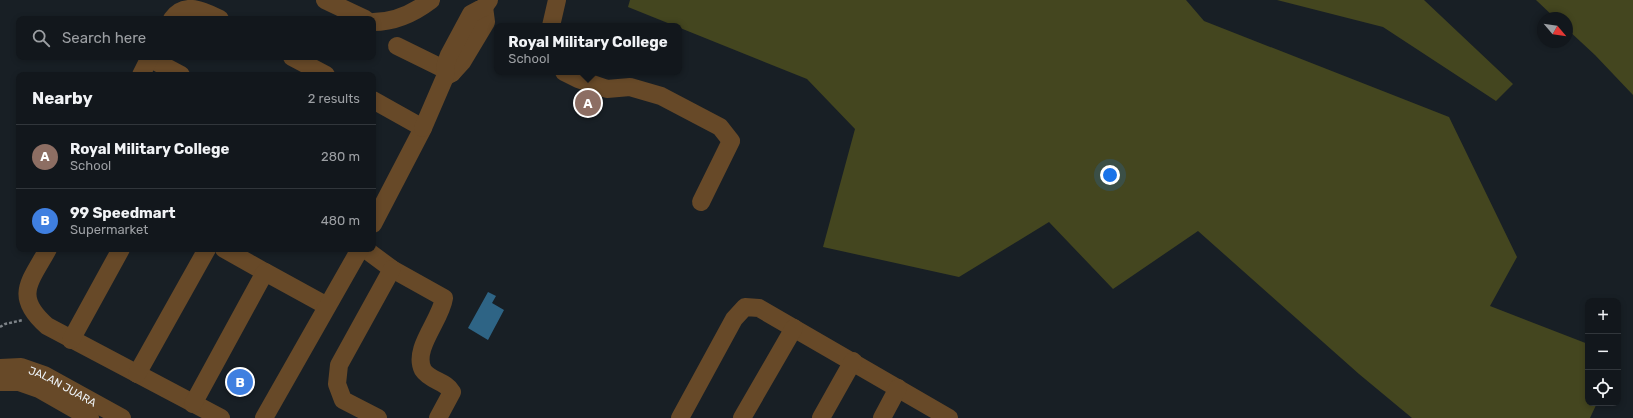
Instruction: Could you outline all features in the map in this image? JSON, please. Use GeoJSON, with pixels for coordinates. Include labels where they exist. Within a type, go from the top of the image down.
{"type":"FeatureCollection","features":[{"type":"Feature","properties":{"kind":"street"},"geometry":{"type":"LineString","coordinates":[[325,0],[359,16]]}},
{"type":"Feature","properties":{"kind":"street"},"geometry":{"type":"LineString","coordinates":[[376,22],[385,22],[401,17],[431,0]]}},
{"type":"Feature","properties":{"kind":"street"},"geometry":{"type":"LineString","coordinates":[[552,23],[557,0]]}},
{"type":"Feature","properties":{"kind":"street"},"geometry":{"type":"LineString","coordinates":[[376,218],[423,128],[448,74],[462,62],[486,22],[487,3]]}},
{"type":"Feature","properties":{"kind":"street"},"geometry":{"type":"LineString","coordinates":[[174,16],[185,9],[196,8],[213,16]]}},
{"type":"Feature","properties":{"kind":"street"},"geometry":{"type":"LineString","coordinates":[[397,46],[448,74]]}},
{"type":"Feature","properties":{"kind":"street"},"geometry":{"type":"LineString","coordinates":[[142,72],[149,60]]}},
{"type":"Feature","properties":{"kind":"street"},"geometry":{"type":"LineString","coordinates":[[154,60],[176,72]]}},
{"type":"Feature","properties":{"kind":"street"},"geometry":{"type":"LineString","coordinates":[[298,60],[320,72]]}},
{"type":"Feature","properties":{"kind":"street"},"geometry":{"type":"LineString","coordinates":[[570,75],[607,89],[630,87],[661,96],[720,127],[731,141],[701,202]]}},
{"type":"Feature","properties":{"kind":"street"},"geometry":{"type":"LineString","coordinates":[[376,102],[423,128]]}},
{"type":"Feature","properties":{"kind":"street"},"geometry":{"type":"LineString","coordinates":[[46,252],[26,290],[30,307],[37,318],[47,326],[71,340],[221,418]]}},
{"type":"Feature","properties":{"kind":"street"},"geometry":{"type":"LineString","coordinates":[[71,340],[119,252]]}},
{"type":"Feature","properties":{"kind":"street"},"geometry":{"type":"LineString","coordinates":[[137,374],[204,252]]}},
{"type":"Feature","properties":{"kind":"street"},"geometry":{"type":"LineString","coordinates":[[229,252],[328,306]]}},
{"type":"Feature","properties":{"kind":"street"},"geometry":{"type":"LineString","coordinates":[[264,418],[358,252]]}},
{"type":"Feature","properties":{"kind":"street"},"geometry":{"type":"LineString","coordinates":[[369,252],[392,269],[444,298],[420,356],[424,371],[432,378],[450,387],[452,392],[438,418]]}},
{"type":"Feature","properties":{"kind":"street"},"geometry":{"type":"LineString","coordinates":[[378,418],[343,400],[337,384],[339,365],[392,269]]}},
{"type":"Feature","properties":{"kind":"street"},"geometry":{"type":"LineString","coordinates":[[193,404],[265,272]]}},
{"type":"Feature","properties":{"kind":"street"},"geometry":{"type":"LineString","coordinates":[[680,418],[734,319],[745,307],[759,308],[853,361],[949,418]]}},
{"type":"Feature","properties":{"kind":"street"},"geometry":{"type":"LineString","coordinates":[[742,418],[794,328]]}},
{"type":"Feature","properties":{"kind":"street"},"geometry":{"type":"LineString","coordinates":[[820,418],[853,361]]}},
{"type":"Feature","properties":{"kind":"street","name":"JALAN JUARA"},"geometry":{"type":"LineString","coordinates":[[0,368],[21,367],[44,375],[122,418]]}},
{"type":"Feature","properties":{"kind":"street","name":"JALAN JUARA"},"geometry":{"type":"LineString","coordinates":[[0,382],[19,382],[38,389],[90,418]]}},
{"type":"Feature","properties":{"kind":"street"},"geometry":{"type":"LineString","coordinates":[[882,418],[898,388]]}},
{"type":"Feature","properties":{"kind":"path"},"geometry":{"type":"LineString","coordinates":[[0,328],[5,324],[37,318]]}},
{"type":"Feature","properties":{"kind":"green space"},"geometry":{"type":"Polygon","coordinates":[[[630,0],[1186,0],[1204,21],[1449,117],[1517,257],[1490,306],[1585,343],[1585,406],[1596,406],[1590,418],[1412,418],[1359,374],[1198,231],[1113,289],[1049,222],[959,277],[823,247],[855,129],[807,79],[682,29],[682,23],[668,23],[628,7],[630,0]]]}},
{"type":"Feature","properties":{"kind":"green space"},"geometry":{"type":"Polygon","coordinates":[[[1277,0],[1424,0],[1513,84],[1496,101],[1383,27],[1277,0]]]}},
{"type":"Feature","properties":{"kind":"green space"},"geometry":{"type":"Polygon","coordinates":[[[1536,0],[1633,0],[1633,95],[1595,55],[1573,35],[1573,12],[1549,12],[1536,0]]]}},
{"type":"Feature","properties":{"kind":"water"},"geometry":{"type":"Polygon","coordinates":[[[488,292],[496,296],[492,303],[504,310],[488,340],[468,328],[488,292]]]}},
{"type":"Feature","properties":{"kind":"place","name":"Royal Military College"},"geometry":{"type":"Point","coordinates":[588,103]}},
{"type":"Feature","properties":{"kind":"place","name":"99 Speedmart"},"geometry":{"type":"Point","coordinates":[240,382]}}]}
